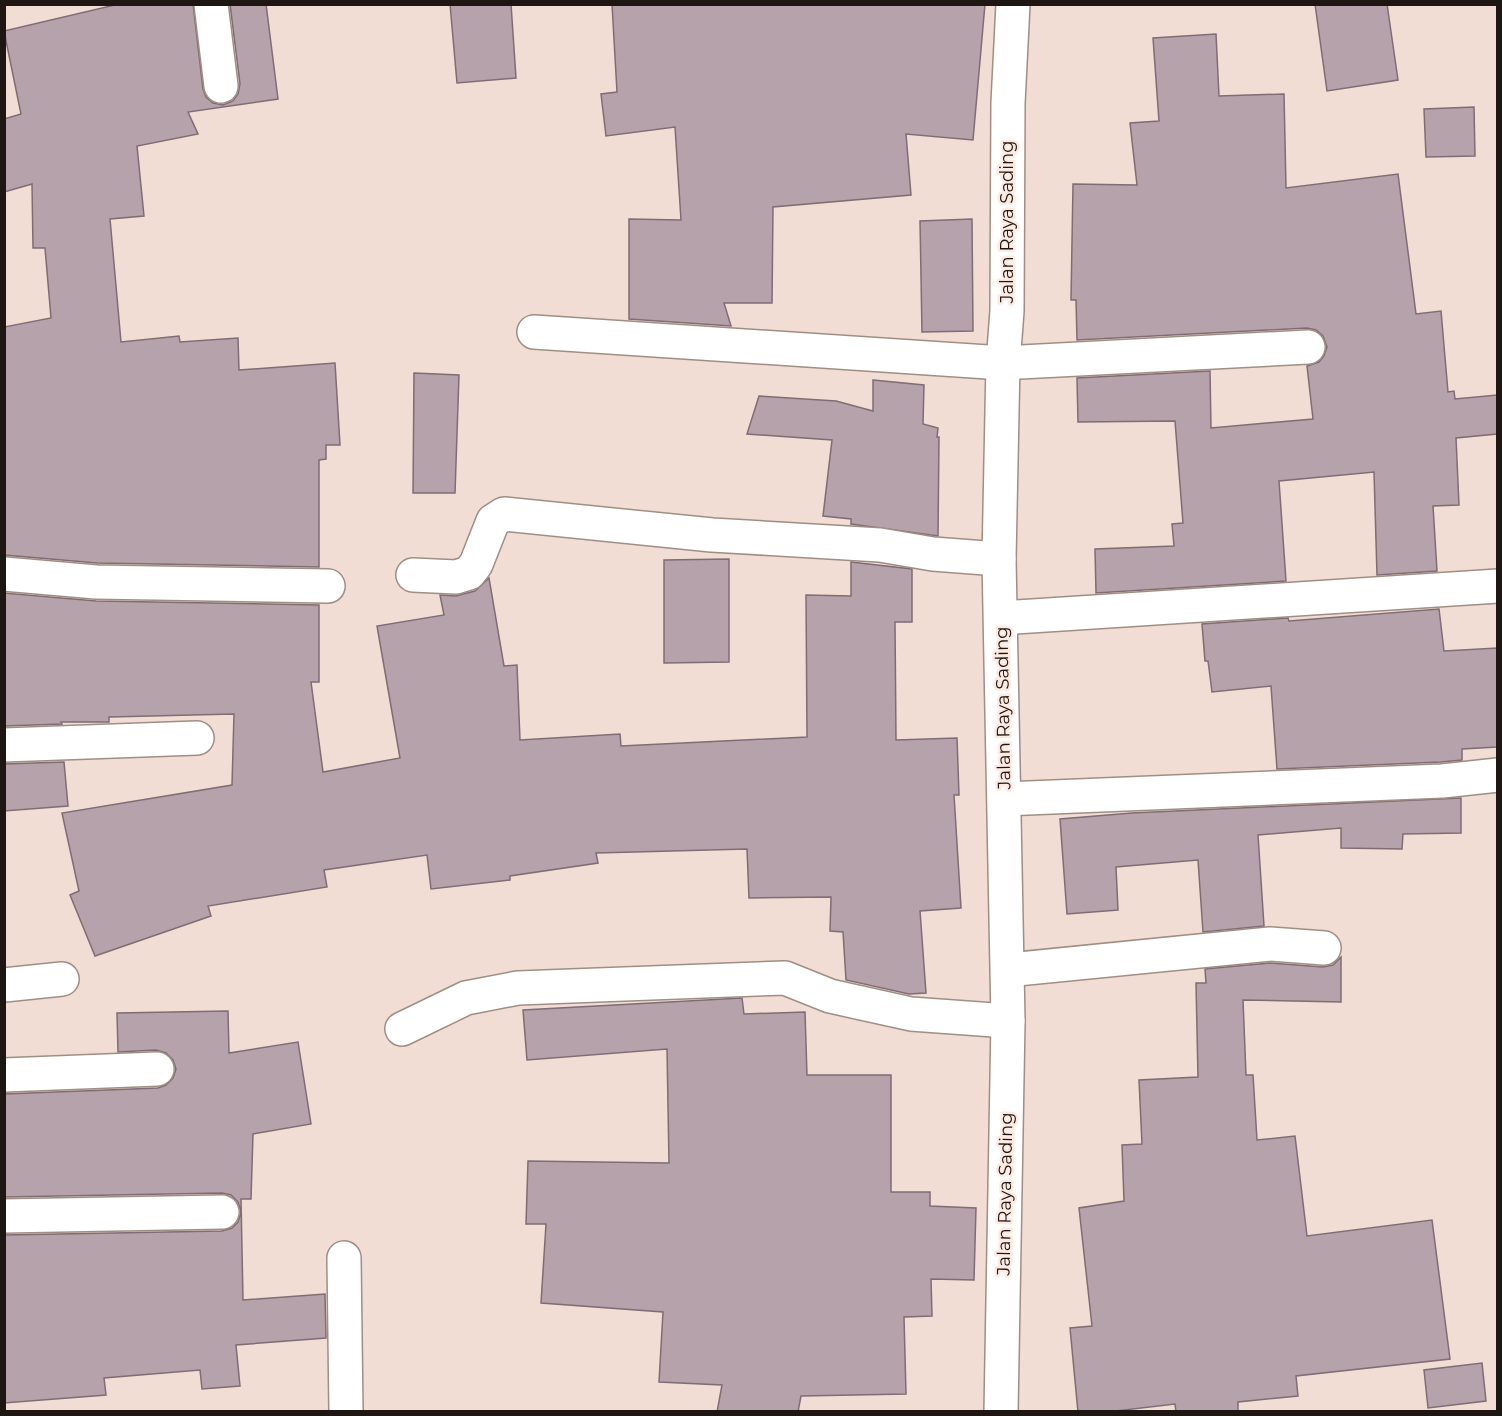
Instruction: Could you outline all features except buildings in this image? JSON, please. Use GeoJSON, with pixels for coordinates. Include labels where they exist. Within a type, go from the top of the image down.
{"type":"FeatureCollection","features":[{"type":"Feature","properties":{"kind":"street"},"geometry":{"type":"LineString","coordinates":[[211,4],[221,86]]}},
{"type":"Feature","properties":{"kind":"street","name":"Jalan Raya Sading"},"geometry":{"type":"LineString","coordinates":[[1000,1412],[1008,970],[999,559],[1003,363],[1007,311],[1008,103],[1013,4]]}},
{"type":"Feature","properties":{"kind":"street"},"geometry":{"type":"LineString","coordinates":[[534,332],[1003,363],[1308,347]]}},
{"type":"Feature","properties":{"kind":"street"},"geometry":{"type":"LineString","coordinates":[[413,575],[456,577],[469,573],[476,564],[493,521],[504,514],[712,535],[880,545],[933,554],[999,559]]}},
{"type":"Feature","properties":{"kind":"street"},"geometry":{"type":"LineString","coordinates":[[4,574],[96,582],[328,586]]}},
{"type":"Feature","properties":{"kind":"street"},"geometry":{"type":"LineString","coordinates":[[1001,618],[1497,586]]}},
{"type":"Feature","properties":{"kind":"street"},"geometry":{"type":"LineString","coordinates":[[4,745],[197,738]]}},
{"type":"Feature","properties":{"kind":"street"},"geometry":{"type":"LineString","coordinates":[[1005,799],[1442,781],[1497,775]]}},
{"type":"Feature","properties":{"kind":"street"},"geometry":{"type":"LineString","coordinates":[[1008,970],[1270,944],[1324,948]]}},
{"type":"Feature","properties":{"kind":"street"},"geometry":{"type":"LineString","coordinates":[[402,1029],[466,998],[518,988],[785,978],[830,996],[911,1014],[1008,1020]]}},
{"type":"Feature","properties":{"kind":"street"},"geometry":{"type":"LineString","coordinates":[[4,985],[62,980]]}},
{"type":"Feature","properties":{"kind":"street"},"geometry":{"type":"LineString","coordinates":[[4,1075],[157,1069]]}},
{"type":"Feature","properties":{"kind":"street"},"geometry":{"type":"LineString","coordinates":[[4,1216],[222,1212]]}},
{"type":"Feature","properties":{"kind":"street"},"geometry":{"type":"LineString","coordinates":[[344,1258],[346,1412]]}}]}
